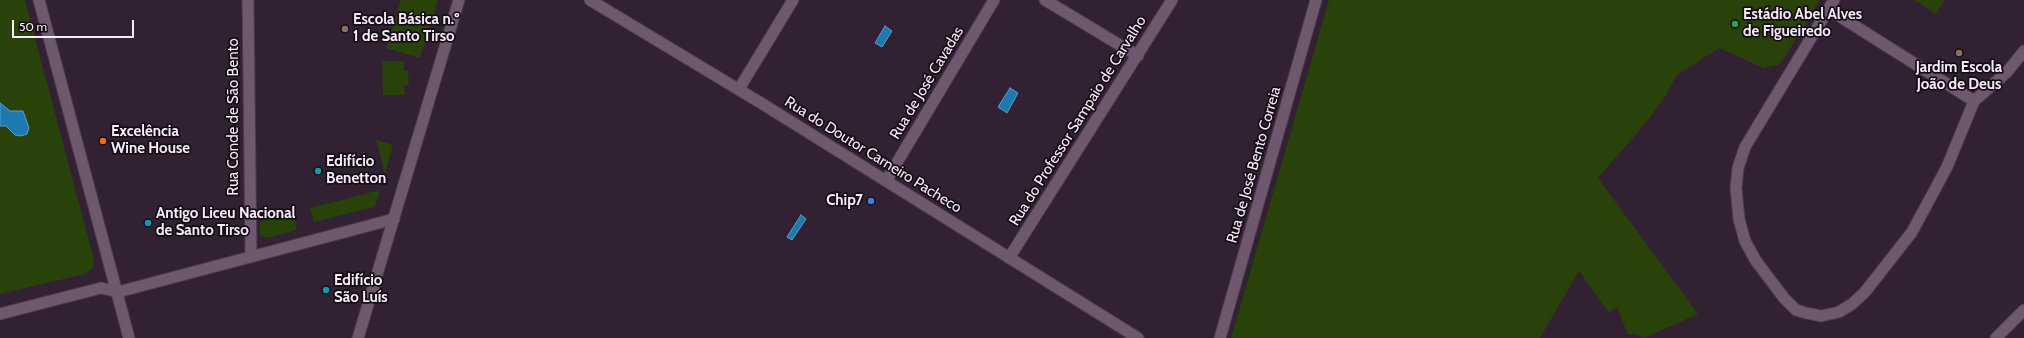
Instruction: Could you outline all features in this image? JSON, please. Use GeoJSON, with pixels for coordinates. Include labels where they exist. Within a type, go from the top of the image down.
{"type":"FeatureCollection","features":[{"type":"Feature","properties":{"kind":"street"},"geometry":{"type":"LineString","coordinates":[[39,0],[118,292],[129,338]]}},
{"type":"Feature","properties":{"kind":"street","name":"Rua Conde de São Bento"},"geometry":{"type":"LineString","coordinates":[[248,0],[250,257]]}},
{"type":"Feature","properties":{"kind":"street"},"geometry":{"type":"LineString","coordinates":[[358,338],[460,0]]}},
{"type":"Feature","properties":{"kind":"street","name":"Rua do Doutor Carneiro Pacheco"},"geometry":{"type":"LineString","coordinates":[[590,0],[739,89],[1138,338]]}},
{"type":"Feature","properties":{"kind":"street"},"geometry":{"type":"LineString","coordinates":[[739,89],[793,0]]}},
{"type":"Feature","properties":{"kind":"street","name":"Rua de José Cavadas"},"geometry":{"type":"LineString","coordinates":[[886,181],[994,0]]}},
{"type":"Feature","properties":{"kind":"street"},"geometry":{"type":"LineString","coordinates":[[1046,0],[1138,56]]}},
{"type":"Feature","properties":{"kind":"street","name":"Rua do Professor Sampaio de Carvalho"},"geometry":{"type":"LineString","coordinates":[[1009,258],[1172,0]]}},
{"type":"Feature","properties":{"kind":"street","name":"Rua de José Bento Correia"},"geometry":{"type":"LineString","coordinates":[[1220,338],[1316,0]]}},
{"type":"Feature","properties":{"kind":"street"},"geometry":{"type":"LineString","coordinates":[[1974,101],[1831,5],[1745,147],[1738,168],[1736,188],[1738,219],[1745,241],[1756,261],[1774,286],[1796,310],[1822,316],[1839,312],[1852,304],[1865,292],[1912,232],[1947,167],[1974,101],[2007,72],[2024,51]]}},
{"type":"Feature","properties":{"kind":"street"},"geometry":{"type":"LineString","coordinates":[[0,314],[100,288],[118,292],[394,219]]}},
{"type":"Feature","properties":{"kind":"street"},"geometry":{"type":"LineString","coordinates":[[1996,338],[2024,310]]}},
{"type":"Feature","properties":{"kind":"green space"},"geometry":{"type":"Polygon","coordinates":[[[0,0],[25,0],[94,260],[93,268],[85,274],[0,294],[0,0]]]}},
{"type":"Feature","properties":{"kind":"green space"},"geometry":{"type":"Polygon","coordinates":[[[401,0],[438,0],[420,58],[386,48],[401,0]]]}},
{"type":"Feature","properties":{"kind":"green space"},"geometry":{"type":"Polygon","coordinates":[[[1329,0],[1820,0],[1783,60],[1778,65],[1764,68],[1719,48],[1676,76],[1665,97],[1644,125],[1598,178],[1698,314],[1644,338],[1636,334],[1628,335],[1617,307],[1609,313],[1579,271],[1540,338],[1231,338],[1329,0]]]}},
{"type":"Feature","properties":{"kind":"green space"},"geometry":{"type":"Polygon","coordinates":[[[1914,0],[1945,0],[1936,14],[1914,0]]]}},
{"type":"Feature","properties":{"kind":"green space"},"geometry":{"type":"Polygon","coordinates":[[[382,61],[404,61],[404,71],[408,71],[409,85],[404,85],[405,95],[383,95],[382,61]]]}},
{"type":"Feature","properties":{"kind":"green space"},"geometry":{"type":"Polygon","coordinates":[[[376,140],[393,145],[385,174],[376,140]]]}},
{"type":"Feature","properties":{"kind":"green space"},"geometry":{"type":"Polygon","coordinates":[[[380,190],[375,207],[314,222],[310,208],[380,190]]]}},
{"type":"Feature","properties":{"kind":"green space"},"geometry":{"type":"Polygon","coordinates":[[[293,212],[297,230],[267,238],[260,235],[260,222],[293,212]]]}},
{"type":"Feature","properties":{"kind":"water"},"geometry":{"type":"Polygon","coordinates":[[[885,26],[892,31],[882,47],[875,43],[885,26]]]}},
{"type":"Feature","properties":{"kind":"water"},"geometry":{"type":"Polygon","coordinates":[[[1010,88],[1018,93],[1007,113],[998,107],[1010,88]]]}},
{"type":"Feature","properties":{"kind":"water"},"geometry":{"type":"Polygon","coordinates":[[[0,103],[10,111],[23,111],[29,128],[27,134],[21,136],[15,135],[6,126],[0,126],[0,103]]]}},
{"type":"Feature","properties":{"kind":"water"},"geometry":{"type":"Polygon","coordinates":[[[801,215],[806,219],[792,240],[787,237],[801,215]]]}},
{"type":"Feature","properties":{"kind":"place","name":"Estádio Abel Alves de Figueiredo"},"geometry":{"type":"Point","coordinates":[1735,24]}},
{"type":"Feature","properties":{"kind":"place","name":"Escola Básica n.º 1 de Santo Tirso"},"geometry":{"type":"Point","coordinates":[345,29]}},
{"type":"Feature","properties":{"kind":"place","name":"Jardim Escola João de Deus"},"geometry":{"type":"Point","coordinates":[1959,53]}},
{"type":"Feature","properties":{"kind":"place","name":"Excelência Wine House"},"geometry":{"type":"Point","coordinates":[103,141]}},
{"type":"Feature","properties":{"kind":"place","name":"Edifício Benetton"},"geometry":{"type":"Point","coordinates":[318,171]}},
{"type":"Feature","properties":{"kind":"place","name":"Chip7"},"geometry":{"type":"Point","coordinates":[871,201]}},
{"type":"Feature","properties":{"kind":"place","name":"Antigo Liceu Nacional de Santo Tirso"},"geometry":{"type":"Point","coordinates":[148,223]}},
{"type":"Feature","properties":{"kind":"place","name":"Edifício São Luís"},"geometry":{"type":"Point","coordinates":[326,290]}}]}
